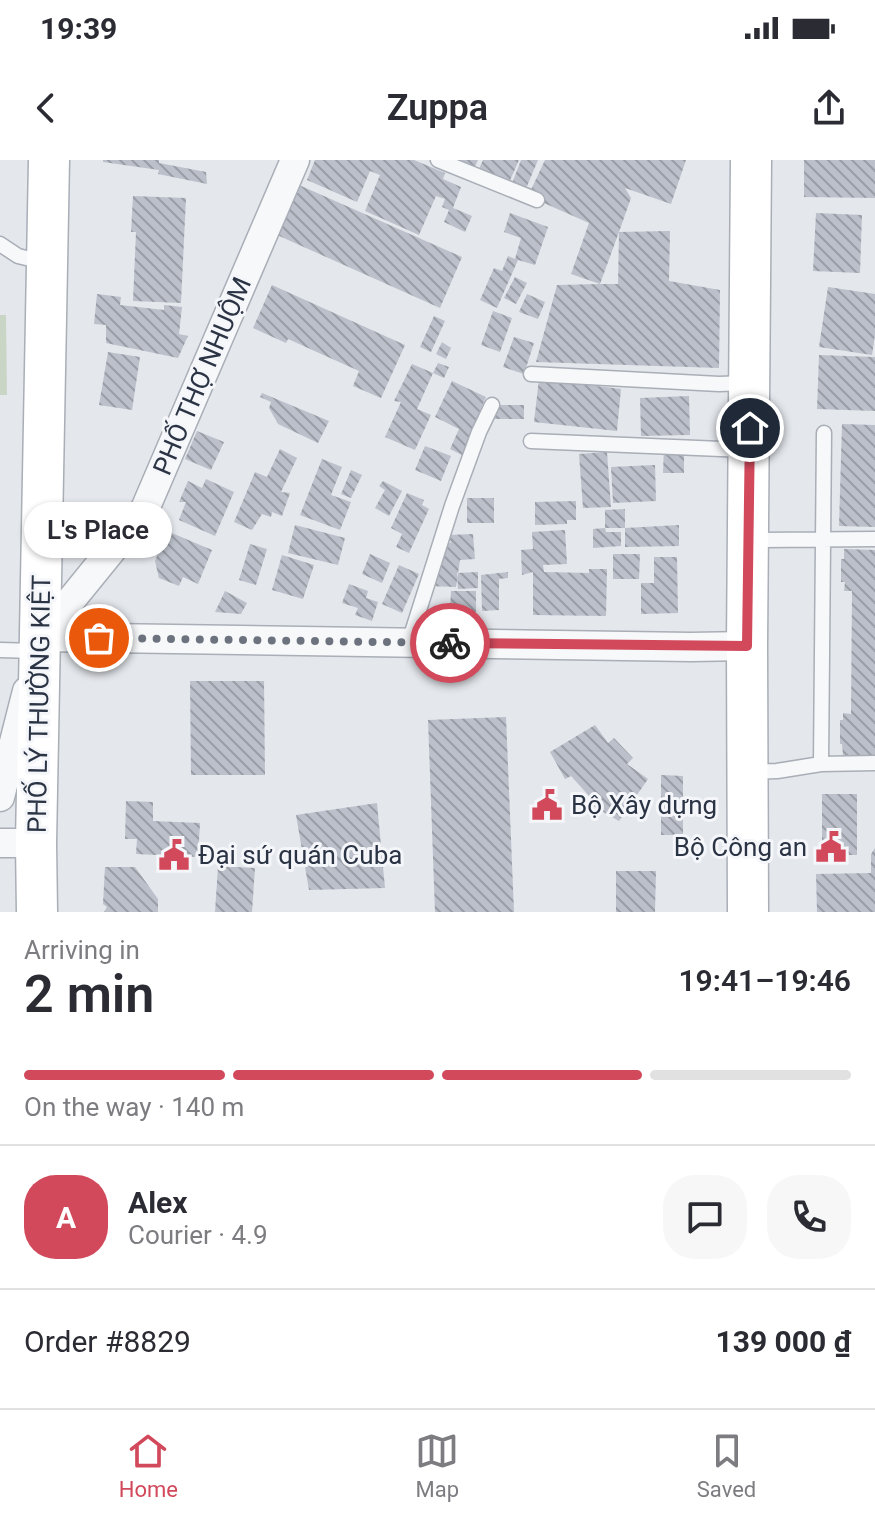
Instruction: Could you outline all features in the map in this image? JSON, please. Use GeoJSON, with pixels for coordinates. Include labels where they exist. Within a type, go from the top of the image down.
{"type":"FeatureCollection","features":[{"type":"Feature","properties":{"kind":"main road","name":"PHỐ LÝ THƯỜNG KIỆT"},"geometry":{"type":"LineString","coordinates":[[37,912],[18,843],[40,646],[49,160]]}},
{"type":"Feature","properties":{"kind":"main road"},"geometry":{"type":"LineString","coordinates":[[748,912],[751,160]]}},
{"type":"Feature","properties":{"kind":"street","name":"PHỐ THỢ NHUỘM"},"geometry":{"type":"LineString","coordinates":[[0,797],[40,646],[145,509],[295,160]]}},
{"type":"Feature","properties":{"kind":"street"},"geometry":{"type":"LineString","coordinates":[[40,646],[409,642],[747,646]]}},
{"type":"Feature","properties":{"kind":"lane"},"geometry":{"type":"LineString","coordinates":[[438,160],[537,200]]}},
{"type":"Feature","properties":{"kind":"lane"},"geometry":{"type":"LineString","coordinates":[[0,244],[18,256],[47,263]]}},
{"type":"Feature","properties":{"kind":"lane"},"geometry":{"type":"LineString","coordinates":[[531,374],[750,383]]}},
{"type":"Feature","properties":{"kind":"lane"},"geometry":{"type":"LineString","coordinates":[[409,642],[452,506],[492,405]]}},
{"type":"Feature","properties":{"kind":"lane"},"geometry":{"type":"LineString","coordinates":[[821,764],[824,433]]}},
{"type":"Feature","properties":{"kind":"lane"},"geometry":{"type":"LineString","coordinates":[[531,441],[750,450]]}},
{"type":"Feature","properties":{"kind":"lane"},"geometry":{"type":"LineString","coordinates":[[748,540],[875,539]]}},
{"type":"Feature","properties":{"kind":"lane"},"geometry":{"type":"LineString","coordinates":[[0,650],[40,646]]}},
{"type":"Feature","properties":{"kind":"lane"},"geometry":{"type":"LineString","coordinates":[[747,772],[821,764],[875,763]]}},
{"type":"Feature","properties":{"kind":"green space"},"geometry":{"type":"Polygon","coordinates":[[[0,315],[6,315],[7,395],[0,395],[0,315]]]}},
{"type":"Feature","properties":{"kind":"building"},"geometry":{"type":"Polygon","coordinates":[[[103,160],[159,160],[159,163],[206,172],[207,184],[158,174],[159,170],[103,160]]]}},
{"type":"Feature","properties":{"kind":"building"},"geometry":{"type":"Polygon","coordinates":[[[315,160],[414,160],[445,173],[443,179],[461,187],[453,208],[472,216],[465,232],[444,222],[449,210],[442,207],[445,199],[436,196],[419,235],[365,211],[380,175],[370,171],[357,202],[307,180],[315,160]]]}},
{"type":"Feature","properties":{"kind":"building"},"geometry":{"type":"Polygon","coordinates":[[[456,160],[478,160],[473,171],[456,160]]]}},
{"type":"Feature","properties":{"kind":"building"},"geometry":{"type":"Polygon","coordinates":[[[483,160],[519,160],[508,185],[478,171],[483,160]]]}},
{"type":"Feature","properties":{"kind":"building"},"geometry":{"type":"Polygon","coordinates":[[[521,160],[538,160],[525,191],[511,186],[521,160]]]}},
{"type":"Feature","properties":{"kind":"building"},"geometry":{"type":"Polygon","coordinates":[[[545,160],[686,160],[671,204],[625,188],[631,198],[600,284],[571,274],[589,223],[528,196],[545,160]]]}},
{"type":"Feature","properties":{"kind":"building"},"geometry":{"type":"Polygon","coordinates":[[[804,160],[875,160],[875,198],[804,197],[804,160]]]}},
{"type":"Feature","properties":{"kind":"building"},"geometry":{"type":"Polygon","coordinates":[[[299,185],[462,257],[440,308],[277,235],[299,185]]]}},
{"type":"Feature","properties":{"kind":"building"},"geometry":{"type":"Polygon","coordinates":[[[133,196],[186,198],[181,303],[133,301],[136,232],[131,232],[133,196]]]}},
{"type":"Feature","properties":{"kind":"building"},"geometry":{"type":"Polygon","coordinates":[[[510,213],[548,227],[535,265],[518,260],[497,308],[480,300],[494,268],[502,271],[508,256],[515,259],[521,238],[504,232],[510,213]]]}},
{"type":"Feature","properties":{"kind":"building"},"geometry":{"type":"Polygon","coordinates":[[[816,213],[862,215],[860,273],[813,271],[816,213]]]}},
{"type":"Feature","properties":{"kind":"building"},"geometry":{"type":"Polygon","coordinates":[[[670,231],[669,281],[720,290],[719,368],[536,362],[557,285],[618,284],[619,232],[670,231]]]}},
{"type":"Feature","properties":{"kind":"building"},"geometry":{"type":"Polygon","coordinates":[[[515,277],[527,283],[516,304],[504,298],[515,277]]]}},
{"type":"Feature","properties":{"kind":"building"},"geometry":{"type":"Polygon","coordinates":[[[272,285],[405,345],[381,398],[353,386],[359,371],[288,339],[286,343],[253,328],[272,285]]]}},
{"type":"Feature","properties":{"kind":"building"},"geometry":{"type":"Polygon","coordinates":[[[828,287],[875,294],[872,355],[819,347],[828,287]]]}},
{"type":"Feature","properties":{"kind":"building"},"geometry":{"type":"Polygon","coordinates":[[[97,294],[121,297],[120,305],[164,310],[164,305],[182,307],[179,334],[188,336],[178,358],[106,343],[106,325],[94,324],[97,294]]]}},
{"type":"Feature","properties":{"kind":"building"},"geometry":{"type":"Polygon","coordinates":[[[527,294],[545,302],[538,319],[519,312],[527,294]]]}},
{"type":"Feature","properties":{"kind":"building"},"geometry":{"type":"Polygon","coordinates":[[[493,311],[512,318],[500,352],[481,345],[493,311]]]}},
{"type":"Feature","properties":{"kind":"building"},"geometry":{"type":"Polygon","coordinates":[[[434,316],[445,321],[431,352],[420,347],[434,316]]]}},
{"type":"Feature","properties":{"kind":"building"},"geometry":{"type":"Polygon","coordinates":[[[514,337],[534,343],[524,374],[503,367],[514,337]]]}},
{"type":"Feature","properties":{"kind":"building"},"geometry":{"type":"Polygon","coordinates":[[[442,342],[451,348],[446,359],[436,354],[442,342]]]}},
{"type":"Feature","properties":{"kind":"building"},"geometry":{"type":"Polygon","coordinates":[[[108,352],[140,357],[132,410],[99,405],[108,352]]]}},
{"type":"Feature","properties":{"kind":"building"},"geometry":{"type":"Polygon","coordinates":[[[819,355],[875,357],[875,411],[817,409],[819,355]]]}},
{"type":"Feature","properties":{"kind":"building"},"geometry":{"type":"Polygon","coordinates":[[[438,363],[449,367],[444,378],[433,373],[438,363]]]}},
{"type":"Feature","properties":{"kind":"building"},"geometry":{"type":"Polygon","coordinates":[[[412,364],[433,373],[417,409],[431,415],[415,450],[385,437],[401,402],[394,401],[412,364]]]}},
{"type":"Feature","properties":{"kind":"building"},"geometry":{"type":"Polygon","coordinates":[[[539,379],[621,389],[617,431],[534,422],[539,379]]]}},
{"type":"Feature","properties":{"kind":"building"},"geometry":{"type":"Polygon","coordinates":[[[452,381],[486,397],[472,429],[479,432],[468,458],[450,449],[459,429],[435,417],[452,381]]]}},
{"type":"Feature","properties":{"kind":"building"},"geometry":{"type":"Polygon","coordinates":[[[262,393],[329,421],[318,443],[278,424],[269,408],[271,402],[260,397],[262,393]]]}},
{"type":"Feature","properties":{"kind":"building"},"geometry":{"type":"Polygon","coordinates":[[[689,396],[690,435],[641,436],[640,398],[689,396]]]}},
{"type":"Feature","properties":{"kind":"building"},"geometry":{"type":"Polygon","coordinates":[[[492,405],[524,405],[524,419],[488,419],[492,405]]]}},
{"type":"Feature","properties":{"kind":"building"},"geometry":{"type":"Polygon","coordinates":[[[842,424],[875,425],[875,527],[839,526],[842,424]]]}},
{"type":"Feature","properties":{"kind":"building"},"geometry":{"type":"Polygon","coordinates":[[[197,431],[224,442],[211,470],[185,459],[197,431]]]}},
{"type":"Feature","properties":{"kind":"building"},"geometry":{"type":"Polygon","coordinates":[[[425,446],[451,456],[441,481],[415,470],[425,446]]]}},
{"type":"Feature","properties":{"kind":"building"},"geometry":{"type":"Polygon","coordinates":[[[664,447],[684,449],[684,473],[663,473],[664,447]]]}},
{"type":"Feature","properties":{"kind":"building"},"geometry":{"type":"Polygon","coordinates":[[[280,449],[297,458],[281,492],[290,493],[282,516],[272,512],[271,517],[262,514],[252,530],[234,522],[255,472],[267,477],[280,449]]]}},
{"type":"Feature","properties":{"kind":"building"},"geometry":{"type":"Polygon","coordinates":[[[607,452],[611,507],[583,508],[579,454],[607,452]]]}},
{"type":"Feature","properties":{"kind":"building"},"geometry":{"type":"Polygon","coordinates":[[[322,459],[342,467],[331,495],[351,502],[340,530],[300,515],[322,459]]]}},
{"type":"Feature","properties":{"kind":"building"},"geometry":{"type":"Polygon","coordinates":[[[655,465],[656,501],[613,503],[611,467],[655,465]]]}},
{"type":"Feature","properties":{"kind":"building"},"geometry":{"type":"Polygon","coordinates":[[[351,470],[362,475],[351,498],[341,494],[351,470]]]}},
{"type":"Feature","properties":{"kind":"building"},"geometry":{"type":"Polygon","coordinates":[[[206,479],[234,492],[215,536],[179,520],[186,502],[179,502],[188,481],[202,488],[206,479]]]}},
{"type":"Feature","properties":{"kind":"building"},"geometry":{"type":"Polygon","coordinates":[[[383,481],[402,491],[389,516],[375,508],[385,490],[379,486],[383,481]]]}},
{"type":"Feature","properties":{"kind":"building"},"geometry":{"type":"Polygon","coordinates":[[[407,493],[424,500],[422,505],[429,509],[409,553],[396,547],[402,534],[391,528],[407,493]]]}},
{"type":"Feature","properties":{"kind":"building"},"geometry":{"type":"Polygon","coordinates":[[[467,498],[494,498],[494,523],[467,523],[467,498]]]}},
{"type":"Feature","properties":{"kind":"building"},"geometry":{"type":"Polygon","coordinates":[[[576,501],[576,520],[567,520],[567,524],[535,525],[535,502],[576,501]]]}},
{"type":"Feature","properties":{"kind":"building"},"geometry":{"type":"Polygon","coordinates":[[[625,509],[625,528],[605,528],[605,510],[625,509]]]}},
{"type":"Feature","properties":{"kind":"building"},"geometry":{"type":"Polygon","coordinates":[[[295,525],[345,538],[338,565],[288,553],[295,525]]]}},
{"type":"Feature","properties":{"kind":"building"},"geometry":{"type":"Polygon","coordinates":[[[679,525],[679,546],[625,547],[625,528],[679,525]]]}},
{"type":"Feature","properties":{"kind":"building"},"geometry":{"type":"Polygon","coordinates":[[[605,528],[606,532],[621,532],[621,546],[593,548],[593,529],[605,528]]]}},
{"type":"Feature","properties":{"kind":"building"},"geometry":{"type":"Polygon","coordinates":[[[565,530],[567,564],[543,565],[544,572],[589,573],[589,569],[607,569],[606,616],[533,615],[533,572],[522,575],[521,550],[533,549],[532,532],[565,530]]]}},
{"type":"Feature","properties":{"kind":"building"},"geometry":{"type":"Polygon","coordinates":[[[167,531],[212,550],[198,584],[183,577],[179,586],[159,578],[155,561],[167,531]]]}},
{"type":"Feature","properties":{"kind":"building"},"geometry":{"type":"Polygon","coordinates":[[[473,534],[475,559],[460,560],[456,587],[428,586],[440,543],[451,543],[448,535],[473,534]]]}},
{"type":"Feature","properties":{"kind":"building"},"geometry":{"type":"Polygon","coordinates":[[[250,544],[267,549],[256,585],[239,580],[250,544]]]}},
{"type":"Feature","properties":{"kind":"building"},"geometry":{"type":"Polygon","coordinates":[[[844,549],[875,550],[875,755],[843,755],[840,744],[840,720],[843,720],[843,713],[851,714],[852,591],[844,591],[845,582],[841,582],[844,549]]]}},
{"type":"Feature","properties":{"kind":"building"},"geometry":{"type":"Polygon","coordinates":[[[370,554],[390,563],[382,583],[362,574],[370,554]]]}},
{"type":"Feature","properties":{"kind":"building"},"geometry":{"type":"Polygon","coordinates":[[[613,554],[640,554],[639,579],[613,579],[613,554]]]}},
{"type":"Feature","properties":{"kind":"building"},"geometry":{"type":"Polygon","coordinates":[[[282,555],[314,565],[303,599],[272,590],[282,555]]]}},
{"type":"Feature","properties":{"kind":"building"},"geometry":{"type":"Polygon","coordinates":[[[654,557],[677,557],[678,613],[641,614],[641,583],[654,583],[654,557]]]}},
{"type":"Feature","properties":{"kind":"building"},"geometry":{"type":"Polygon","coordinates":[[[399,565],[419,574],[402,613],[382,604],[399,565]]]}},
{"type":"Feature","properties":{"kind":"building"},"geometry":{"type":"Polygon","coordinates":[[[478,572],[478,588],[458,589],[457,573],[478,572]]]}},
{"type":"Feature","properties":{"kind":"building"},"geometry":{"type":"Polygon","coordinates":[[[508,572],[508,578],[499,579],[499,610],[482,611],[481,575],[508,572]]]}},
{"type":"Feature","properties":{"kind":"building"},"geometry":{"type":"Polygon","coordinates":[[[349,584],[368,591],[366,598],[378,602],[372,621],[355,615],[358,608],[342,603],[349,584]]]}},
{"type":"Feature","properties":{"kind":"building"},"geometry":{"type":"Polygon","coordinates":[[[225,591],[247,603],[241,614],[215,612],[225,591]]]}},
{"type":"Feature","properties":{"kind":"building"},"geometry":{"type":"Polygon","coordinates":[[[451,591],[476,591],[476,612],[450,611],[451,591]]]}},
{"type":"Feature","properties":{"kind":"building"},"geometry":{"type":"Polygon","coordinates":[[[190,681],[264,681],[265,775],[191,775],[190,681]]]}},
{"type":"Feature","properties":{"kind":"building"},"geometry":{"type":"Polygon","coordinates":[[[506,717],[514,912],[435,912],[428,720],[506,717]]]}},
{"type":"Feature","properties":{"kind":"building"},"geometry":{"type":"Polygon","coordinates":[[[595,725],[608,743],[614,738],[633,758],[627,764],[648,779],[619,821],[588,803],[591,798],[571,776],[565,779],[550,752],[595,725]]]}},
{"type":"Feature","properties":{"kind":"building"},"geometry":{"type":"Polygon","coordinates":[[[661,775],[683,776],[683,835],[661,835],[661,775]]]}},
{"type":"Feature","properties":{"kind":"building"},"geometry":{"type":"Polygon","coordinates":[[[822,794],[857,794],[857,855],[822,855],[822,794]]]}},
{"type":"Feature","properties":{"kind":"building"},"geometry":{"type":"Polygon","coordinates":[[[126,801],[153,802],[153,821],[200,823],[198,857],[136,854],[137,839],[125,839],[126,801]]]}},
{"type":"Feature","properties":{"kind":"building"},"geometry":{"type":"Polygon","coordinates":[[[377,803],[385,888],[309,890],[296,815],[377,803]]]}},
{"type":"Feature","properties":{"kind":"building"},"geometry":{"type":"Polygon","coordinates":[[[875,848],[875,912],[817,912],[816,874],[871,873],[871,854],[875,848]]]}},
{"type":"Feature","properties":{"kind":"building"},"geometry":{"type":"Polygon","coordinates":[[[218,866],[255,868],[252,912],[215,912],[218,866]]]}},
{"type":"Feature","properties":{"kind":"building"},"geometry":{"type":"Polygon","coordinates":[[[105,867],[135,867],[158,899],[158,912],[104,912],[107,907],[103,904],[105,867]]]}},
{"type":"Feature","properties":{"kind":"building"},"geometry":{"type":"Polygon","coordinates":[[[616,871],[656,871],[655,912],[616,912],[616,871]]]}},
{"type":"Feature","properties":{"kind":"way so far"},"geometry":{"type":"LineString","coordinates":[[99,638],[450,643]]}},
{"type":"Feature","properties":{"kind":"place","name":"L's Place"},"geometry":{"type":"Point","coordinates":[99,638]}},
{"type":"Feature","properties":{"kind":"place","name":"Bộ Xây dựng"},"geometry":{"type":"Point","coordinates":[547,805]}},
{"type":"Feature","properties":{"kind":"place","name":"Bộ Công an"},"geometry":{"type":"Point","coordinates":[831,847]}},
{"type":"Feature","properties":{"kind":"place","name":"Đại sứ quán Cuba"},"geometry":{"type":"Point","coordinates":[174,855]}},
{"type":"Feature","properties":{"kind":"route"},"geometry":{"type":"LineString","coordinates":[[450,643],[747,646],[750,428]]}}]}
